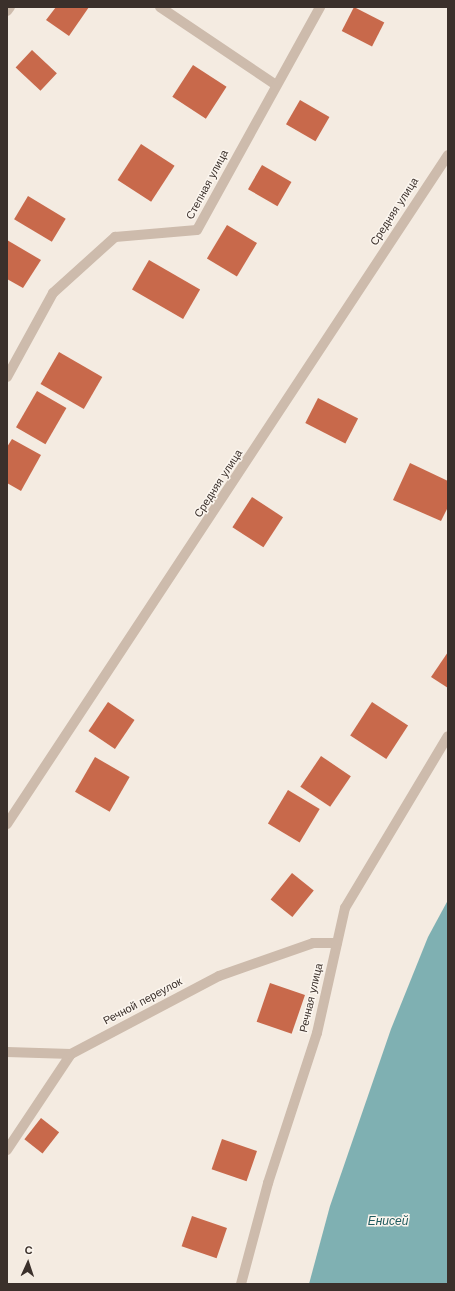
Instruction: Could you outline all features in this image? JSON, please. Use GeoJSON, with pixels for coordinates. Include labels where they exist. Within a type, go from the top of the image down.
{"type":"FeatureCollection","features":[{"type":"Feature","properties":{"kind":"street"},"geometry":{"type":"LineString","coordinates":[[7,10],[10,7]]}},
{"type":"Feature","properties":{"kind":"street"},"geometry":{"type":"LineString","coordinates":[[160,7],[276,84]]}},
{"type":"Feature","properties":{"kind":"street","name":"Степная улица"},"geometry":{"type":"LineString","coordinates":[[7,377],[53,293],[114,237],[197,230],[276,84],[320,7]]}},
{"type":"Feature","properties":{"kind":"street","name":"Средняя улица"},"geometry":{"type":"LineString","coordinates":[[7,824],[448,155]]}},
{"type":"Feature","properties":{"kind":"street","name":"Речная улица"},"geometry":{"type":"LineString","coordinates":[[241,1284],[268,1183],[317,1034],[345,908],[448,736]]}},
{"type":"Feature","properties":{"kind":"street","name":"Речной переулок"},"geometry":{"type":"LineString","coordinates":[[7,1150],[71,1054],[219,976],[313,943],[337,943]]}},
{"type":"Feature","properties":{"kind":"street"},"geometry":{"type":"LineString","coordinates":[[7,1052],[71,1054]]}},
{"type":"Feature","properties":{"kind":"water","name":"Енисей"},"geometry":{"type":"Polygon","coordinates":[[[448,900],[448,1284],[309,1284],[330,1206],[391,1029],[428,937],[448,900]]]}},
{"type":"Feature","properties":{"kind":"building"},"geometry":{"type":"Polygon","coordinates":[[[56,7],[89,7],[69,36],[46,20],[56,7]]]}},
{"type":"Feature","properties":{"kind":"building"},"geometry":{"type":"Polygon","coordinates":[[[354,7],[384,22],[372,46],[342,31],[354,7]]]}},
{"type":"Feature","properties":{"kind":"building"},"geometry":{"type":"Polygon","coordinates":[[[32,50],[57,73],[40,91],[16,68],[32,50]]]}},
{"type":"Feature","properties":{"kind":"building"},"geometry":{"type":"Polygon","coordinates":[[[193,65],[227,87],[206,119],[172,97],[193,65]]]}},
{"type":"Feature","properties":{"kind":"building"},"geometry":{"type":"Polygon","coordinates":[[[300,100],[329,117],[315,141],[286,124],[300,100]]]}},
{"type":"Feature","properties":{"kind":"building"},"geometry":{"type":"Polygon","coordinates":[[[141,144],[175,166],[151,202],[118,180],[141,144]]]}},
{"type":"Feature","properties":{"kind":"building"},"geometry":{"type":"Polygon","coordinates":[[[262,165],[291,182],[277,206],[248,189],[262,165]]]}},
{"type":"Feature","properties":{"kind":"building"},"geometry":{"type":"Polygon","coordinates":[[[28,196],[66,219],[52,242],[14,219],[28,196]]]}},
{"type":"Feature","properties":{"kind":"building"},"geometry":{"type":"Polygon","coordinates":[[[227,225],[257,243],[237,276],[207,258],[227,225]]]}},
{"type":"Feature","properties":{"kind":"building"},"geometry":{"type":"Polygon","coordinates":[[[7,240],[41,260],[23,288],[7,279],[7,240]]]}},
{"type":"Feature","properties":{"kind":"building"},"geometry":{"type":"Polygon","coordinates":[[[149,260],[200,290],[183,319],[132,289],[149,260]]]}},
{"type":"Feature","properties":{"kind":"building"},"geometry":{"type":"Polygon","coordinates":[[[59,352],[102,377],[84,409],[40,384],[59,352]]]}},
{"type":"Feature","properties":{"kind":"building"},"geometry":{"type":"Polygon","coordinates":[[[37,391],[66,408],[45,444],[16,427],[37,391]]]}},
{"type":"Feature","properties":{"kind":"building"},"geometry":{"type":"Polygon","coordinates":[[[318,398],[358,418],[345,443],[305,423],[318,398]]]}},
{"type":"Feature","properties":{"kind":"building"},"geometry":{"type":"Polygon","coordinates":[[[12,439],[41,455],[21,491],[7,483],[7,447],[12,439]]]}},
{"type":"Feature","properties":{"kind":"building"},"geometry":{"type":"Polygon","coordinates":[[[410,463],[448,481],[448,507],[441,521],[393,500],[410,463]]]}},
{"type":"Feature","properties":{"kind":"building"},"geometry":{"type":"Polygon","coordinates":[[[252,497],[283,517],[263,547],[232,527],[252,497]]]}},
{"type":"Feature","properties":{"kind":"building"},"geometry":{"type":"Polygon","coordinates":[[[448,652],[448,688],[431,677],[448,652]]]}},
{"type":"Feature","properties":{"kind":"building"},"geometry":{"type":"Polygon","coordinates":[[[108,702],[135,720],[115,749],[88,731],[108,702]]]}},
{"type":"Feature","properties":{"kind":"building"},"geometry":{"type":"Polygon","coordinates":[[[372,702],[408,725],[386,759],[350,736],[372,702]]]}},
{"type":"Feature","properties":{"kind":"building"},"geometry":{"type":"Polygon","coordinates":[[[321,756],[351,776],[330,807],[300,787],[321,756]]]}},
{"type":"Feature","properties":{"kind":"building"},"geometry":{"type":"Polygon","coordinates":[[[95,757],[130,777],[110,812],[75,792],[95,757]]]}},
{"type":"Feature","properties":{"kind":"building"},"geometry":{"type":"Polygon","coordinates":[[[288,790],[320,809],[300,842],[268,823],[288,790]]]}},
{"type":"Feature","properties":{"kind":"building"},"geometry":{"type":"Polygon","coordinates":[[[292,873],[314,891],[292,917],[271,899],[292,873]]]}},
{"type":"Feature","properties":{"kind":"building"},"geometry":{"type":"Polygon","coordinates":[[[270,983],[305,995],[292,1034],[257,1022],[270,983]]]}},
{"type":"Feature","properties":{"kind":"building"},"geometry":{"type":"Polygon","coordinates":[[[41,1118],[59,1132],[43,1153],[24,1139],[41,1118]]]}},
{"type":"Feature","properties":{"kind":"building"},"geometry":{"type":"Polygon","coordinates":[[[222,1139],[257,1151],[247,1181],[212,1169],[222,1139]]]}},
{"type":"Feature","properties":{"kind":"building"},"geometry":{"type":"Polygon","coordinates":[[[192,1216],[227,1228],[217,1258],[182,1246],[192,1216]]]}}]}
